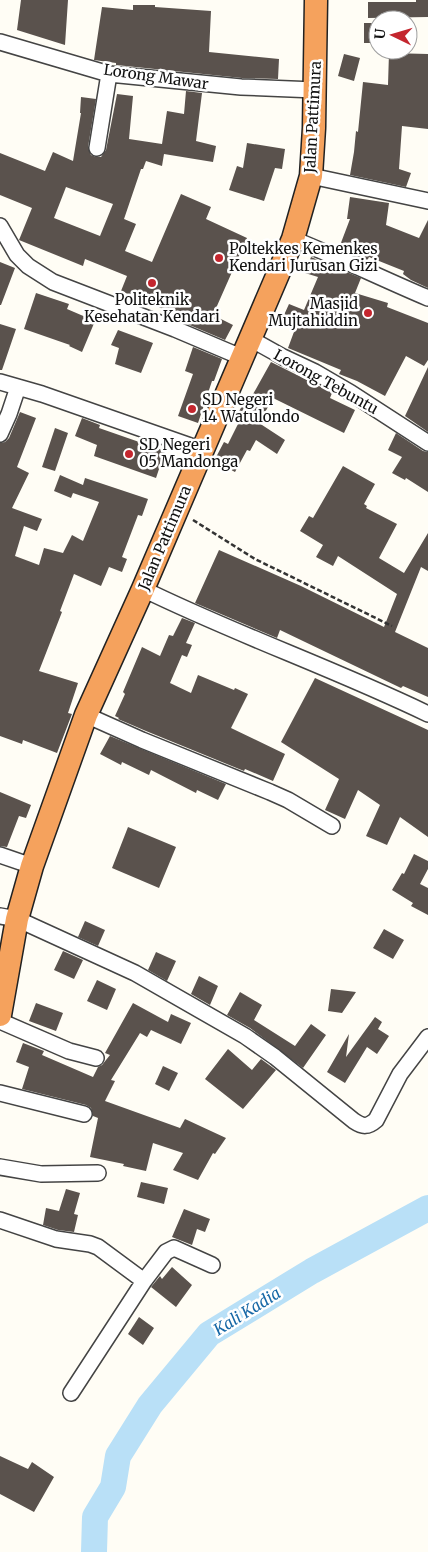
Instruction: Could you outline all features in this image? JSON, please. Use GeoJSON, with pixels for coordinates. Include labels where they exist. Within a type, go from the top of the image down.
{"type":"FeatureCollection","features":[{"type":"Feature","properties":{"kind":"highway","name":"Jalan Pattimura"},"geometry":{"type":"LineString","coordinates":[[0,1015],[9,918],[32,866],[86,715],[143,589],[293,238],[311,176],[315,90],[316,0]]}},
{"type":"Feature","properties":{"kind":"street","name":"Lorong Mawar"},"geometry":{"type":"LineString","coordinates":[[0,42],[109,74],[241,87],[315,90]]}},
{"type":"Feature","properties":{"kind":"street"},"geometry":{"type":"LineString","coordinates":[[97,148],[109,74]]}},
{"type":"Feature","properties":{"kind":"street"},"geometry":{"type":"LineString","coordinates":[[311,176],[428,201]]}},
{"type":"Feature","properties":{"kind":"street","name":"Lorong Tebuntu"},"geometry":{"type":"LineString","coordinates":[[0,226],[17,255],[28,266],[53,282],[175,329],[283,357],[323,376],[428,443]]}},
{"type":"Feature","properties":{"kind":"street"},"geometry":{"type":"LineString","coordinates":[[293,238],[428,298]]}},
{"type":"Feature","properties":{"kind":"street"},"geometry":{"type":"LineString","coordinates":[[0,382],[100,414],[202,450]]}},
{"type":"Feature","properties":{"kind":"street"},"geometry":{"type":"LineString","coordinates":[[0,434],[18,387]]}},
{"type":"Feature","properties":{"kind":"street"},"geometry":{"type":"LineString","coordinates":[[143,589],[183,609],[389,695],[428,714]]}},
{"type":"Feature","properties":{"kind":"street"},"geometry":{"type":"LineString","coordinates":[[86,715],[288,800],[332,826]]}},
{"type":"Feature","properties":{"kind":"street"},"geometry":{"type":"LineString","coordinates":[[0,855],[32,866]]}},
{"type":"Feature","properties":{"kind":"street"},"geometry":{"type":"LineString","coordinates":[[9,918],[136,973],[245,1036],[276,1057],[359,1125],[370,1126],[376,1120],[400,1074],[428,1038]]}},
{"type":"Feature","properties":{"kind":"street"},"geometry":{"type":"LineString","coordinates":[[0,1021],[69,1051],[96,1058]]}},
{"type":"Feature","properties":{"kind":"street"},"geometry":{"type":"LineString","coordinates":[[0,1093],[84,1114]]}},
{"type":"Feature","properties":{"kind":"street"},"geometry":{"type":"LineString","coordinates":[[0,1167],[41,1174],[98,1173]]}},
{"type":"Feature","properties":{"kind":"street"},"geometry":{"type":"LineString","coordinates":[[0,1220],[56,1239],[98,1247],[144,1281]]}},
{"type":"Feature","properties":{"kind":"street"},"geometry":{"type":"LineString","coordinates":[[71,1393],[144,1281],[166,1252],[174,1248],[212,1265]]}},
{"type":"Feature","properties":{"kind":"path"},"geometry":{"type":"LineString","coordinates":[[176,510],[255,559],[392,626]]}},
{"type":"Feature","properties":{"kind":"building"},"geometry":{"type":"Polygon","coordinates":[[[21,0],[68,0],[65,45],[17,30],[21,0]]]}},
{"type":"Feature","properties":{"kind":"building"},"geometry":{"type":"Polygon","coordinates":[[[416,0],[428,0],[428,17],[418,17],[418,10],[368,10],[368,2],[416,2],[416,0]]]}},
{"type":"Feature","properties":{"kind":"building"},"geometry":{"type":"Polygon","coordinates":[[[133,5],[155,5],[155,7],[211,11],[209,52],[279,59],[278,79],[242,78],[116,65],[116,63],[94,60],[102,7],[133,10],[133,5]]]}},
{"type":"Feature","properties":{"kind":"building"},"geometry":{"type":"Polygon","coordinates":[[[364,23],[368,23],[368,43],[364,43],[364,23]]]}},
{"type":"Feature","properties":{"kind":"building"},"geometry":{"type":"Polygon","coordinates":[[[344,54],[360,58],[354,81],[338,76],[344,54]]]}},
{"type":"Feature","properties":{"kind":"building"},"geometry":{"type":"Polygon","coordinates":[[[418,54],[428,54],[428,129],[402,126],[399,169],[411,173],[406,187],[350,175],[356,131],[358,132],[363,82],[388,85],[389,60],[418,60],[418,54]]]}},
{"type":"Feature","properties":{"kind":"building"},"geometry":{"type":"Polygon","coordinates":[[[186,91],[202,93],[196,141],[216,146],[213,162],[164,154],[162,166],[146,161],[143,169],[141,169],[124,219],[136,224],[125,251],[152,262],[181,194],[211,207],[206,219],[247,238],[213,315],[233,325],[225,340],[173,318],[175,314],[121,291],[127,276],[85,259],[83,266],[19,240],[32,208],[0,195],[0,153],[45,171],[53,152],[73,161],[81,113],[81,97],[96,99],[88,147],[91,155],[96,157],[101,157],[106,150],[117,94],[133,96],[129,139],[162,144],[167,111],[184,114],[186,91]],[[66,187],[54,218],[100,236],[113,204],[66,187]]]}},
{"type":"Feature","properties":{"kind":"building"},"geometry":{"type":"Polygon","coordinates":[[[247,143],[285,149],[282,169],[275,168],[264,201],[229,190],[237,166],[243,168],[247,143]]]}},
{"type":"Feature","properties":{"kind":"building"},"geometry":{"type":"Polygon","coordinates":[[[350,197],[389,203],[386,225],[419,238],[428,220],[428,288],[411,280],[403,274],[404,271],[369,257],[367,261],[339,248],[350,219],[347,219],[350,197]]]}},
{"type":"Feature","properties":{"kind":"building"},"geometry":{"type":"Polygon","coordinates":[[[311,257],[361,278],[355,293],[388,303],[387,307],[428,323],[428,360],[424,366],[406,356],[385,396],[339,374],[341,370],[288,348],[298,321],[284,315],[289,304],[304,310],[318,277],[305,273],[311,257]]]}},
{"type":"Feature","properties":{"kind":"building"},"geometry":{"type":"Polygon","coordinates":[[[0,262],[15,268],[1,305],[0,305],[0,262]]]}},
{"type":"Feature","properties":{"kind":"building"},"geometry":{"type":"Polygon","coordinates":[[[36,293],[69,304],[67,309],[95,321],[82,352],[70,345],[24,329],[36,293]]]}},
{"type":"Feature","properties":{"kind":"building"},"geometry":{"type":"Polygon","coordinates":[[[0,324],[16,329],[2,370],[0,370],[0,324]]]}},
{"type":"Feature","properties":{"kind":"building"},"geometry":{"type":"Polygon","coordinates":[[[118,330],[153,343],[141,373],[115,364],[119,348],[111,345],[118,330]]]}},
{"type":"Feature","properties":{"kind":"building"},"geometry":{"type":"Polygon","coordinates":[[[193,347],[222,359],[214,381],[212,381],[198,423],[178,416],[193,374],[185,371],[193,347]]]}},
{"type":"Feature","properties":{"kind":"building"},"geometry":{"type":"Polygon","coordinates":[[[271,362],[329,391],[332,393],[330,398],[355,410],[344,433],[273,398],[259,423],[285,440],[277,454],[256,440],[250,451],[247,450],[235,472],[214,461],[224,442],[228,444],[242,416],[238,413],[249,394],[252,396],[271,362]]]}},
{"type":"Feature","properties":{"kind":"building"},"geometry":{"type":"Polygon","coordinates":[[[428,367],[428,432],[405,416],[428,367]]]}},
{"type":"Feature","properties":{"kind":"building"},"geometry":{"type":"Polygon","coordinates":[[[20,412],[36,418],[17,467],[29,473],[12,508],[42,519],[37,531],[24,526],[15,556],[39,565],[44,548],[63,553],[72,535],[83,541],[99,502],[73,493],[71,498],[54,491],[60,475],[83,485],[85,478],[148,499],[142,516],[138,515],[122,557],[127,559],[122,572],[109,567],[101,586],[74,574],[60,611],[62,612],[39,671],[78,683],[68,713],[72,714],[57,753],[23,740],[22,744],[0,736],[0,443],[5,442],[9,438],[20,412]]]}},
{"type":"Feature","properties":{"kind":"building","name":"SD Negeri 05 Mandonga"},"geometry":{"type":"Polygon","coordinates":[[[82,418],[100,425],[99,428],[165,451],[156,478],[94,456],[97,445],[75,436],[82,418]]]}},
{"type":"Feature","properties":{"kind":"building"},"geometry":{"type":"Polygon","coordinates":[[[55,428],[68,433],[55,471],[42,467],[55,428]]]}},
{"type":"Feature","properties":{"kind":"building"},"geometry":{"type":"Polygon","coordinates":[[[396,433],[423,451],[428,452],[428,492],[406,478],[405,480],[392,473],[402,457],[388,450],[396,433]]]}},
{"type":"Feature","properties":{"kind":"building"},"geometry":{"type":"Polygon","coordinates":[[[343,466],[375,484],[364,504],[367,506],[366,508],[397,524],[379,558],[404,573],[428,533],[428,571],[421,567],[395,632],[428,648],[428,697],[403,686],[401,688],[280,630],[277,638],[195,603],[219,550],[301,586],[384,627],[397,594],[338,556],[333,566],[316,557],[323,545],[300,531],[309,516],[313,518],[343,466]]]}},
{"type":"Feature","properties":{"kind":"building"},"geometry":{"type":"Polygon","coordinates":[[[182,618],[195,623],[186,643],[192,645],[187,657],[182,655],[170,683],[191,693],[198,675],[248,694],[231,728],[285,754],[273,781],[146,731],[115,716],[142,647],[160,656],[169,635],[173,636],[182,618]]]}},
{"type":"Feature","properties":{"kind":"building"},"geometry":{"type":"Polygon","coordinates":[[[315,678],[428,730],[428,837],[400,817],[387,845],[366,836],[380,805],[358,790],[345,819],[325,810],[339,779],[281,742],[315,678]]]}},
{"type":"Feature","properties":{"kind":"building"},"geometry":{"type":"Polygon","coordinates":[[[110,736],[226,784],[218,800],[197,790],[196,793],[151,770],[149,775],[122,762],[121,765],[100,754],[110,736]]]}},
{"type":"Feature","properties":{"kind":"building"},"geometry":{"type":"Polygon","coordinates":[[[0,792],[31,805],[26,818],[19,816],[7,847],[0,846],[0,792]]]}},
{"type":"Feature","properties":{"kind":"building"},"geometry":{"type":"Polygon","coordinates":[[[128,827],[176,847],[159,888],[112,868],[128,827]]]}},
{"type":"Feature","properties":{"kind":"building"},"geometry":{"type":"Polygon","coordinates":[[[414,854],[428,861],[428,869],[420,884],[428,888],[428,915],[411,906],[413,903],[392,890],[402,873],[404,874],[414,854]]]}},
{"type":"Feature","properties":{"kind":"building"},"geometry":{"type":"Polygon","coordinates":[[[85,921],[105,930],[98,946],[78,937],[85,921]]]}},
{"type":"Feature","properties":{"kind":"building"},"geometry":{"type":"Polygon","coordinates":[[[384,929],[404,940],[393,959],[373,948],[384,929]]]}},
{"type":"Feature","properties":{"kind":"building"},"geometry":{"type":"Polygon","coordinates":[[[63,951],[83,960],[74,979],[54,970],[63,951]]]}},
{"type":"Feature","properties":{"kind":"building"},"geometry":{"type":"Polygon","coordinates":[[[156,952],[176,961],[167,981],[148,970],[156,952]]]}},
{"type":"Feature","properties":{"kind":"building"},"geometry":{"type":"Polygon","coordinates":[[[199,976],[218,986],[210,1005],[191,994],[199,976]]]}},
{"type":"Feature","properties":{"kind":"building"},"geometry":{"type":"Polygon","coordinates":[[[97,980],[116,989],[107,1010],[87,1001],[97,980]]]}},
{"type":"Feature","properties":{"kind":"building"},"geometry":{"type":"Polygon","coordinates":[[[331,989],[356,992],[342,1013],[328,1011],[331,989]]]}},
{"type":"Feature","properties":{"kind":"building"},"geometry":{"type":"Polygon","coordinates":[[[240,992],[262,1005],[254,1020],[295,1046],[311,1024],[326,1035],[303,1068],[250,1028],[227,1015],[240,992]]]}},
{"type":"Feature","properties":{"kind":"building"},"geometry":{"type":"Polygon","coordinates":[[[36,1003],[63,1013],[56,1031],[29,1021],[36,1003]]]}},
{"type":"Feature","properties":{"kind":"building"},"geometry":{"type":"Polygon","coordinates":[[[133,1003],[168,1022],[171,1014],[191,1023],[181,1044],[151,1030],[147,1037],[140,1033],[111,1080],[115,1081],[105,1101],[180,1128],[185,1119],[226,1138],[215,1154],[213,1153],[198,1180],[173,1170],[183,1153],[153,1143],[146,1171],[90,1157],[98,1118],[93,1116],[91,1108],[86,1105],[22,1089],[29,1067],[16,1062],[23,1043],[44,1051],[42,1055],[93,1077],[98,1067],[110,1055],[105,1053],[133,1003]]]}},
{"type":"Feature","properties":{"kind":"building"},"geometry":{"type":"Polygon","coordinates":[[[375,1017],[382,1022],[378,1029],[389,1036],[377,1054],[367,1047],[345,1083],[327,1072],[349,1034],[346,1057],[375,1017]]]}},
{"type":"Feature","properties":{"kind":"building"},"geometry":{"type":"Polygon","coordinates":[[[228,1049],[252,1070],[261,1059],[276,1070],[243,1109],[205,1079],[228,1049]]]}},
{"type":"Feature","properties":{"kind":"building"},"geometry":{"type":"Polygon","coordinates":[[[163,1066],[178,1073],[169,1091],[155,1084],[163,1066]]]}},
{"type":"Feature","properties":{"kind":"building"},"geometry":{"type":"Polygon","coordinates":[[[141,1182],[168,1188],[164,1204],[137,1197],[141,1182]]]}},
{"type":"Feature","properties":{"kind":"building"},"geometry":{"type":"Polygon","coordinates":[[[66,1189],[80,1193],[74,1214],[78,1215],[74,1232],[58,1230],[43,1225],[46,1208],[59,1211],[66,1189]]]}},
{"type":"Feature","properties":{"kind":"building"},"geometry":{"type":"Polygon","coordinates":[[[184,1209],[210,1219],[205,1232],[197,1229],[192,1245],[172,1237],[184,1209]]]}},
{"type":"Feature","properties":{"kind":"building"},"geometry":{"type":"Polygon","coordinates":[[[172,1267],[192,1285],[176,1307],[151,1287],[160,1276],[162,1279],[172,1267]]]}},
{"type":"Feature","properties":{"kind":"building"},"geometry":{"type":"Polygon","coordinates":[[[139,1317],[154,1328],[143,1345],[128,1334],[139,1317]]]}},
{"type":"Feature","properties":{"kind":"building"},"geometry":{"type":"Polygon","coordinates":[[[0,1456],[28,1469],[32,1462],[54,1477],[34,1512],[0,1494],[0,1456]]]}},
{"type":"Feature","properties":{"kind":"waterway","name":"Kali Kadia"},"geometry":{"type":"LineString","coordinates":[[94,1552],[95,1517],[113,1487],[118,1456],[150,1405],[209,1334],[312,1271],[428,1208]]}},
{"type":"Feature","properties":{"kind":"place","name":"Poltekkes Kemenkes Kendari Jurusan Gizi"},"geometry":{"type":"Point","coordinates":[219,258]}},
{"type":"Feature","properties":{"kind":"place","name":"Politeknik Kesehatan Kendari"},"geometry":{"type":"Point","coordinates":[152,283]}},
{"type":"Feature","properties":{"kind":"place","name":"Masjid Mujtahiddin"},"geometry":{"type":"Point","coordinates":[368,313]}},
{"type":"Feature","properties":{"kind":"place","name":"SD Negeri 14 Watulondo"},"geometry":{"type":"Point","coordinates":[192,409]}},
{"type":"Feature","properties":{"kind":"place","name":"SD Negeri 05 Mandonga"},"geometry":{"type":"Point","coordinates":[129,454]}}]}
